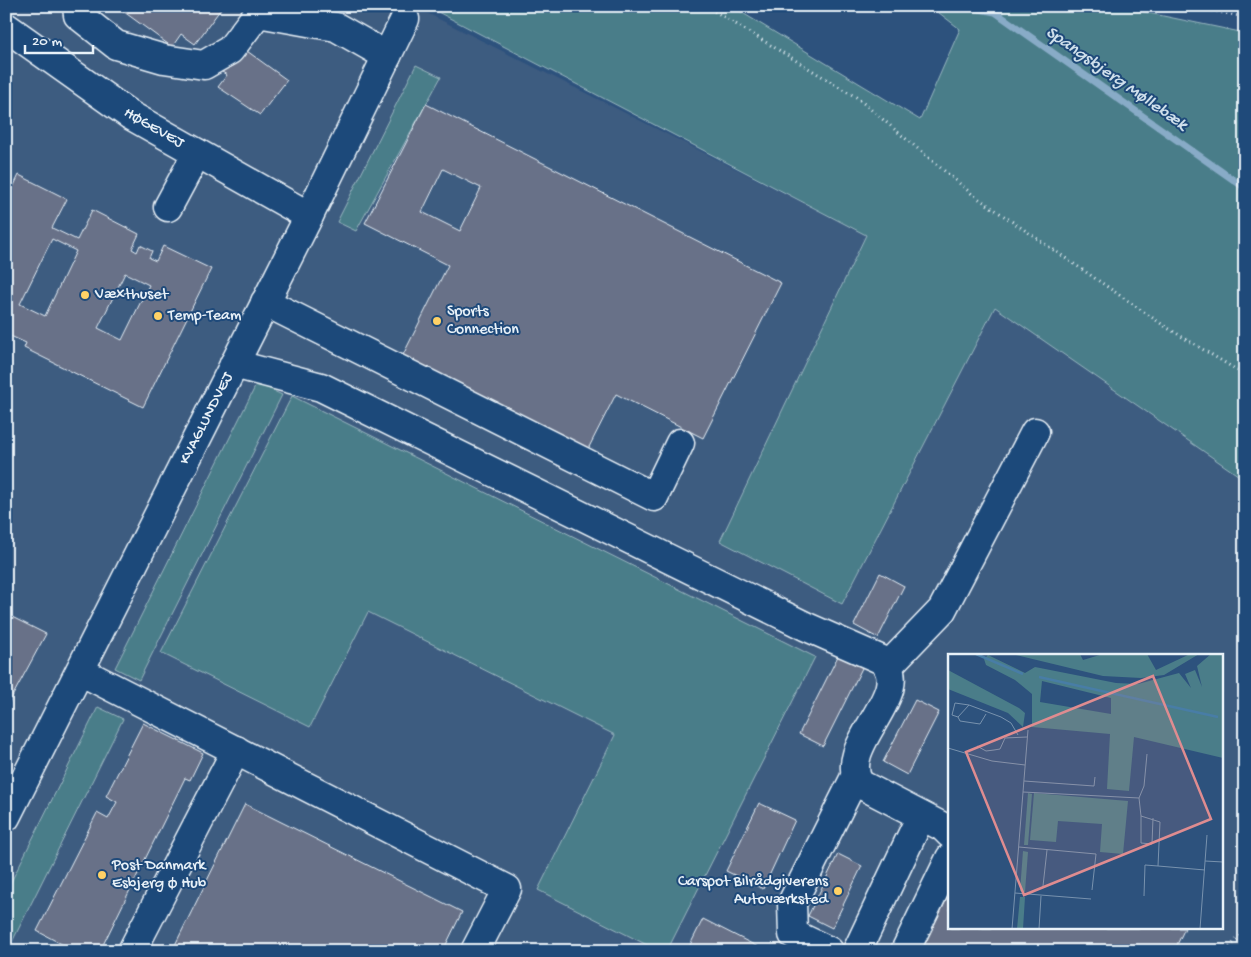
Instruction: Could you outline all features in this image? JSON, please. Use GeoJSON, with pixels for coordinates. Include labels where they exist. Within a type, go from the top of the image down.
{"type":"FeatureCollection","features":[{"type":"Feature","properties":{"kind":"street"},"geometry":{"type":"LineString","coordinates":[[77,6],[78,14],[116,45],[164,59],[204,64],[230,50],[258,13],[335,17],[387,56]]}},
{"type":"Feature","properties":{"kind":"street","name":"KVAGLUNDVEJ"},"geometry":{"type":"LineString","coordinates":[[6,817],[309,216],[405,20]]}},
{"type":"Feature","properties":{"kind":"street","name":"HØGEVEJ"},"geometry":{"type":"LineString","coordinates":[[6,28],[130,114],[309,216]]}},
{"type":"Feature","properties":{"kind":"street"},"geometry":{"type":"LineString","coordinates":[[168,207],[197,153]]}},
{"type":"Feature","properties":{"kind":"street"},"geometry":{"type":"LineString","coordinates":[[265,302],[654,497],[680,443]]}},
{"type":"Feature","properties":{"kind":"street"},"geometry":{"type":"LineString","coordinates":[[234,364],[301,381],[357,404],[807,627],[872,654],[888,666],[891,674],[890,686],[855,760],[855,777],[792,903],[793,934],[829,951]]}},
{"type":"Feature","properties":{"kind":"street"},"geometry":{"type":"LineString","coordinates":[[888,666],[942,610],[1035,432]]}},
{"type":"Feature","properties":{"kind":"street"},"geometry":{"type":"LineString","coordinates":[[80,670],[507,889],[475,951]]}},
{"type":"Feature","properties":{"kind":"street"},"geometry":{"type":"LineString","coordinates":[[132,951],[236,750]]}},
{"type":"Feature","properties":{"kind":"street"},"geometry":{"type":"LineString","coordinates":[[855,777],[864,787],[943,827],[948,832]]}},
{"type":"Feature","properties":{"kind":"street"},"geometry":{"type":"LineString","coordinates":[[857,951],[921,816]]}},
{"type":"Feature","properties":{"kind":"street"},"geometry":{"type":"LineString","coordinates":[[905,951],[948,862]]}},
{"type":"Feature","properties":{"kind":"path"},"geometry":{"type":"LineString","coordinates":[[706,6],[856,97],[972,194],[1166,327],[1245,375]]}},
{"type":"Feature","properties":{"kind":"path"},"geometry":{"type":"LineString","coordinates":[[1187,6],[1245,17]]}},
{"type":"Feature","properties":{"kind":"path"},"geometry":{"type":"LineString","coordinates":[[1226,951],[1245,931]]}},
{"type":"Feature","properties":{"kind":"shaded area"},"geometry":{"type":"Polygon","coordinates":[[[6,6],[413,6],[867,235],[720,541],[842,603],[995,307],[1245,480],[1245,951],[6,951],[6,6]]]}},
{"type":"Feature","properties":{"kind":"green space"},"geometry":{"type":"Polygon","coordinates":[[[435,6],[731,6],[920,120],[960,29],[930,6],[1131,6],[1144,12],[1245,33],[1245,480],[995,307],[842,604],[720,541],[866,235],[434,10],[435,6]]]}},
{"type":"Feature","properties":{"kind":"green space"},"geometry":{"type":"Polygon","coordinates":[[[416,65],[441,77],[356,231],[337,222],[416,65]]]}},
{"type":"Feature","properties":{"kind":"green space"},"geometry":{"type":"Polygon","coordinates":[[[257,383],[282,395],[139,680],[115,668],[257,383]]]}},
{"type":"Feature","properties":{"kind":"green space"},"geometry":{"type":"Polygon","coordinates":[[[292,396],[815,657],[667,951],[659,951],[538,890],[615,735],[368,612],[310,727],[161,653],[292,396]]]}},
{"type":"Feature","properties":{"kind":"green space"},"geometry":{"type":"Polygon","coordinates":[[[98,707],[123,719],[12,942],[6,938],[6,892],[98,707]]]}},
{"type":"Feature","properties":{"kind":"building"},"geometry":{"type":"Polygon","coordinates":[[[116,6],[223,6],[195,44],[181,34],[172,47],[116,6]]]}},
{"type":"Feature","properties":{"kind":"building"},"geometry":{"type":"Polygon","coordinates":[[[240,46],[287,80],[260,115],[218,87],[227,75],[222,72],[240,46]]]}},
{"type":"Feature","properties":{"kind":"building"},"geometry":{"type":"Polygon","coordinates":[[[426,104],[781,283],[703,438],[616,394],[587,451],[402,357],[448,265],[365,223],[426,104]],[[443,169],[422,212],[460,231],[481,188],[443,169]]]}},
{"type":"Feature","properties":{"kind":"building","name":"Væxthuset"},"geometry":{"type":"Polygon","coordinates":[[[19,175],[67,199],[52,228],[77,240],[92,210],[139,234],[132,249],[137,252],[140,245],[152,251],[149,258],[156,261],[163,246],[211,269],[143,407],[24,348],[26,343],[6,334],[6,202],[19,175]],[[52,239],[20,304],[45,316],[76,251],[52,239]],[[125,273],[98,328],[122,340],[149,285],[125,273]]]}},
{"type":"Feature","properties":{"kind":"building"},"geometry":{"type":"Polygon","coordinates":[[[880,573],[904,586],[878,638],[854,625],[880,573]]]}},
{"type":"Feature","properties":{"kind":"building"},"geometry":{"type":"Polygon","coordinates":[[[6,614],[46,634],[6,708],[6,614]]]}},
{"type":"Feature","properties":{"kind":"building"},"geometry":{"type":"Polygon","coordinates":[[[840,652],[864,664],[823,746],[799,734],[840,652]]]}},
{"type":"Feature","properties":{"kind":"building"},"geometry":{"type":"Polygon","coordinates":[[[915,700],[939,712],[907,775],[883,762],[915,700]]]}},
{"type":"Feature","properties":{"kind":"building","name":"Post Danmark Esbjerg Ø Hub"},"geometry":{"type":"Polygon","coordinates":[[[143,723],[203,753],[190,780],[185,778],[100,951],[75,951],[37,931],[97,813],[108,819],[117,802],[106,796],[143,723]]]}},
{"type":"Feature","properties":{"kind":"building"},"geometry":{"type":"Polygon","coordinates":[[[759,803],[795,820],[763,889],[726,871],[759,803]]]}},
{"type":"Feature","properties":{"kind":"building"},"geometry":{"type":"Polygon","coordinates":[[[245,804],[462,912],[443,951],[172,951],[245,804]]]}},
{"type":"Feature","properties":{"kind":"building"},"geometry":{"type":"Polygon","coordinates":[[[838,854],[862,866],[832,928],[808,916],[838,854]]]}},
{"type":"Feature","properties":{"kind":"building"},"geometry":{"type":"Polygon","coordinates":[[[948,896],[948,930],[1184,930],[1174,951],[921,951],[948,896]]]}},
{"type":"Feature","properties":{"kind":"building"},"geometry":{"type":"Polygon","coordinates":[[[703,919],[766,951],[687,951],[703,919]]]}},
{"type":"Feature","properties":{"kind":"waterway","name":"Spangsbjerg Møllebæk"},"geometry":{"type":"LineString","coordinates":[[965,6],[995,12],[1245,188]]}},
{"type":"Feature","properties":{"kind":"place","name":"Væxthuset"},"geometry":{"type":"Point","coordinates":[85,295]}},
{"type":"Feature","properties":{"kind":"place","name":"Temp-Team"},"geometry":{"type":"Point","coordinates":[158,316]}},
{"type":"Feature","properties":{"kind":"place","name":"Sports Connection"},"geometry":{"type":"Point","coordinates":[437,321]}},
{"type":"Feature","properties":{"kind":"place","name":"Post Danmark Esbjerg Ø Hub"},"geometry":{"type":"Point","coordinates":[102,875]}},
{"type":"Feature","properties":{"kind":"place","name":"Carspot Bilrådgiverens Autoværksted"},"geometry":{"type":"Point","coordinates":[838,891]}}]}
